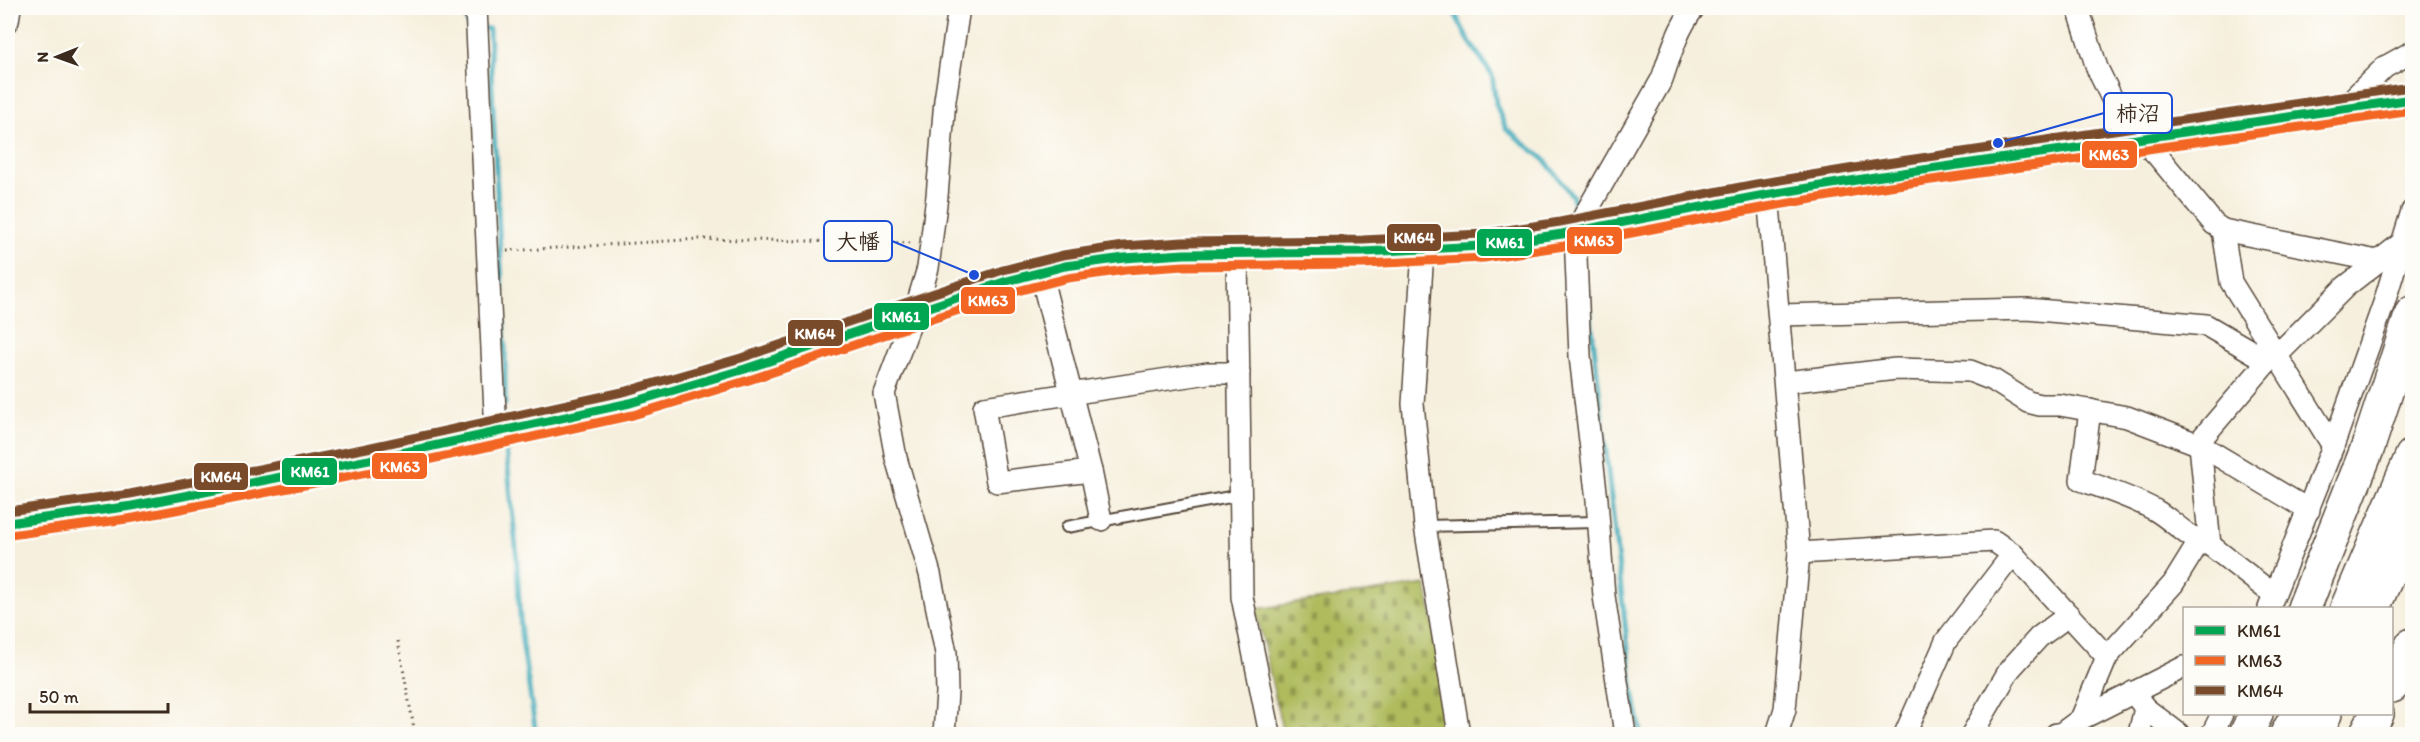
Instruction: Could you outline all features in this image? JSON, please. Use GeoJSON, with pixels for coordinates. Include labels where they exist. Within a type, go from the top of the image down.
{"type":"FeatureCollection","features":[{"type":"Feature","properties":{"kind":"highway"},"geometry":{"type":"LineString","coordinates":[[2305,607],[2368,447],[2412,313]]}},
{"type":"Feature","properties":{"kind":"highway"},"geometry":{"type":"LineString","coordinates":[[2348,607],[2412,456]]}},
{"type":"Feature","properties":{"kind":"highway"},"geometry":{"type":"LineString","coordinates":[[2374,607],[2412,519]]}},
{"type":"Feature","properties":{"kind":"highway"},"geometry":{"type":"LineString","coordinates":[[2393,682],[2412,645]]}},
{"type":"Feature","properties":{"kind":"highway"},"geometry":{"type":"LineString","coordinates":[[2246,735],[2256,715]]}},
{"type":"Feature","properties":{"kind":"highway"},"geometry":{"type":"LineString","coordinates":[[2287,735],[2297,715]]}},
{"type":"Feature","properties":{"kind":"highway"},"geometry":{"type":"LineString","coordinates":[[2314,735],[2324,715]]}},
{"type":"Feature","properties":{"kind":"highway"},"geometry":{"type":"LineString","coordinates":[[2366,735],[2376,715]]}},
{"type":"Feature","properties":{"kind":"main road"},"geometry":{"type":"LineString","coordinates":[[8,523],[132,506],[496,434],[630,403],[674,391],[1040,271],[1115,258],[1423,251],[1482,246],[1575,232],[1768,194],[2138,135],[2412,99]]}},
{"type":"Feature","properties":{"kind":"street"},"geometry":{"type":"LineString","coordinates":[[8,21],[10,8]]}},
{"type":"Feature","properties":{"kind":"street"},"geometry":{"type":"LineString","coordinates":[[944,735],[947,693],[946,653],[930,574],[896,458],[884,393],[915,311],[928,267],[945,100],[959,8]]}},
{"type":"Feature","properties":{"kind":"street"},"geometry":{"type":"LineString","coordinates":[[1625,735],[1604,596],[1580,356],[1575,232],[1662,79],[1671,52],[1688,15],[1694,8]]}},
{"type":"Feature","properties":{"kind":"street"},"geometry":{"type":"LineString","coordinates":[[2078,8],[2097,68],[2124,123],[2157,155],[2214,224],[2223,230],[2377,261]]}},
{"type":"Feature","properties":{"kind":"street"},"geometry":{"type":"LineString","coordinates":[[476,11],[496,434]]}},
{"type":"Feature","properties":{"kind":"street"},"geometry":{"type":"LineString","coordinates":[[2343,108],[2385,67],[2412,52]]}},
{"type":"Feature","properties":{"kind":"street"},"geometry":{"type":"LineString","coordinates":[[1768,194],[1799,553],[1785,709],[1777,735]]}},
{"type":"Feature","properties":{"kind":"street"},"geometry":{"type":"LineString","coordinates":[[2090,410],[2081,480],[2129,497],[2156,511],[2205,544],[2271,602],[2333,446],[2407,243],[2412,211]]}},
{"type":"Feature","properties":{"kind":"street"},"geometry":{"type":"LineString","coordinates":[[2223,230],[2231,282],[2272,358],[2333,446]]}},
{"type":"Feature","properties":{"kind":"street"},"geometry":{"type":"LineString","coordinates":[[2081,719],[2107,657],[2173,584],[2205,544],[2200,445],[2203,437],[2272,358],[2345,287],[2377,261],[2407,243]]}},
{"type":"Feature","properties":{"kind":"street"},"geometry":{"type":"LineString","coordinates":[[1423,251],[1413,404],[1425,526],[1459,735]]}},
{"type":"Feature","properties":{"kind":"street"},"geometry":{"type":"LineString","coordinates":[[1237,254],[1242,597],[1270,735]]}},
{"type":"Feature","properties":{"kind":"street"},"geometry":{"type":"LineString","coordinates":[[1040,271],[1091,471],[1101,520]]}},
{"type":"Feature","properties":{"kind":"street"},"geometry":{"type":"LineString","coordinates":[[1779,315],[2027,309],[2206,325],[2272,358]]}},
{"type":"Feature","properties":{"kind":"street"},"geometry":{"type":"LineString","coordinates":[[1786,382],[1896,369],[1970,371],[1993,380],[2028,402],[2040,405],[2060,405],[2127,417],[2200,445],[2308,510]]}},
{"type":"Feature","properties":{"kind":"street"},"geometry":{"type":"LineString","coordinates":[[1091,471],[996,482],[984,407],[1208,373],[1239,373]]}},
{"type":"Feature","properties":{"kind":"street"},"geometry":{"type":"LineString","coordinates":[[1799,553],[1994,541],[2013,554],[2107,657]]}},
{"type":"Feature","properties":{"kind":"street"},"geometry":{"type":"LineString","coordinates":[[1905,735],[1946,641],[2013,554]]}},
{"type":"Feature","properties":{"kind":"street"},"geometry":{"type":"LineString","coordinates":[[1972,735],[2010,669],[2039,637],[2069,615]]}},
{"type":"Feature","properties":{"kind":"street"},"geometry":{"type":"LineString","coordinates":[[2056,735],[2081,719],[2139,700],[2183,668]]}},
{"type":"Feature","properties":{"kind":"street"},"geometry":{"type":"LineString","coordinates":[[2139,700],[2139,735]]}},
{"type":"Feature","properties":{"kind":"street"},"geometry":{"type":"LineString","coordinates":[[2139,700],[2179,735]]}},
{"type":"Feature","properties":{"kind":"street"},"geometry":{"type":"LineString","coordinates":[[2212,735],[2222,715]]}},
{"type":"Feature","properties":{"kind":"lane"},"geometry":{"type":"LineString","coordinates":[[1066,527],[1241,495]]}},
{"type":"Feature","properties":{"kind":"lane"},"geometry":{"type":"LineString","coordinates":[[1425,526],[1598,522]]}},
{"type":"Feature","properties":{"kind":"path"},"geometry":{"type":"LineString","coordinates":[[488,252],[700,238],[931,243]]}},
{"type":"Feature","properties":{"kind":"path"},"geometry":{"type":"LineString","coordinates":[[398,641],[415,735]]}},
{"type":"Feature","properties":{"kind":"path"},"geometry":{"type":"LineString","coordinates":[[8,730],[13,735]]}},
{"type":"Feature","properties":{"kind":"green space"},"geometry":{"type":"Polygon","coordinates":[[[1426,584],[1453,734],[1283,734],[1256,609],[1426,584]]]}},
{"type":"Feature","properties":{"kind":"waterway"},"geometry":{"type":"LineString","coordinates":[[463,8],[469,27]]}},
{"type":"Feature","properties":{"kind":"waterway"},"geometry":{"type":"LineString","coordinates":[[1452,8],[1468,39],[1492,75],[1496,104],[1506,129],[1544,159],[1573,197],[1576,216]]}},
{"type":"Feature","properties":{"kind":"waterway"},"geometry":{"type":"LineString","coordinates":[[481,28],[489,29],[505,348],[505,404]]}},
{"type":"Feature","properties":{"kind":"waterway"},"geometry":{"type":"LineString","coordinates":[[1588,292],[1632,686],[1641,734]]}},
{"type":"Feature","properties":{"kind":"waterway"},"geometry":{"type":"LineString","coordinates":[[506,448],[516,547],[521,634],[536,734]]}},
{"type":"Feature","properties":{"kind":"transit line","name":"KM64"},"geometry":{"type":"LineString","coordinates":[[8,511],[130,494],[367,448],[627,391],[741,358],[1003,270],[1063,255],[1123,246],[1183,242],[1363,240],[1481,234],[1560,222],[1756,184],[1873,165],[2410,87]]}},
{"type":"Feature","properties":{"kind":"transit line","name":"KM61"},"geometry":{"type":"LineString","coordinates":[[8,523],[132,506],[369,460],[630,403],[745,369],[1007,281],[1065,266],[1124,258],[1184,254],[1363,252],[1482,246],[1562,234],[1759,196],[1875,177],[2412,99]]}},
{"type":"Feature","properties":{"kind":"transit line","name":"KM63"},"geometry":{"type":"LineString","coordinates":[[10,535],[134,518],[372,472],[633,415],[749,380],[1010,293],[1068,278],[1125,270],[1184,266],[1364,264],[1484,258],[1564,246],[1876,188],[2412,111]]}},
{"type":"Feature","properties":{"kind":"place","name":"柿沼"},"geometry":{"type":"Point","coordinates":[1998,143]}},
{"type":"Feature","properties":{"kind":"place","name":"大幡"},"geometry":{"type":"Point","coordinates":[974,275]}}]}
